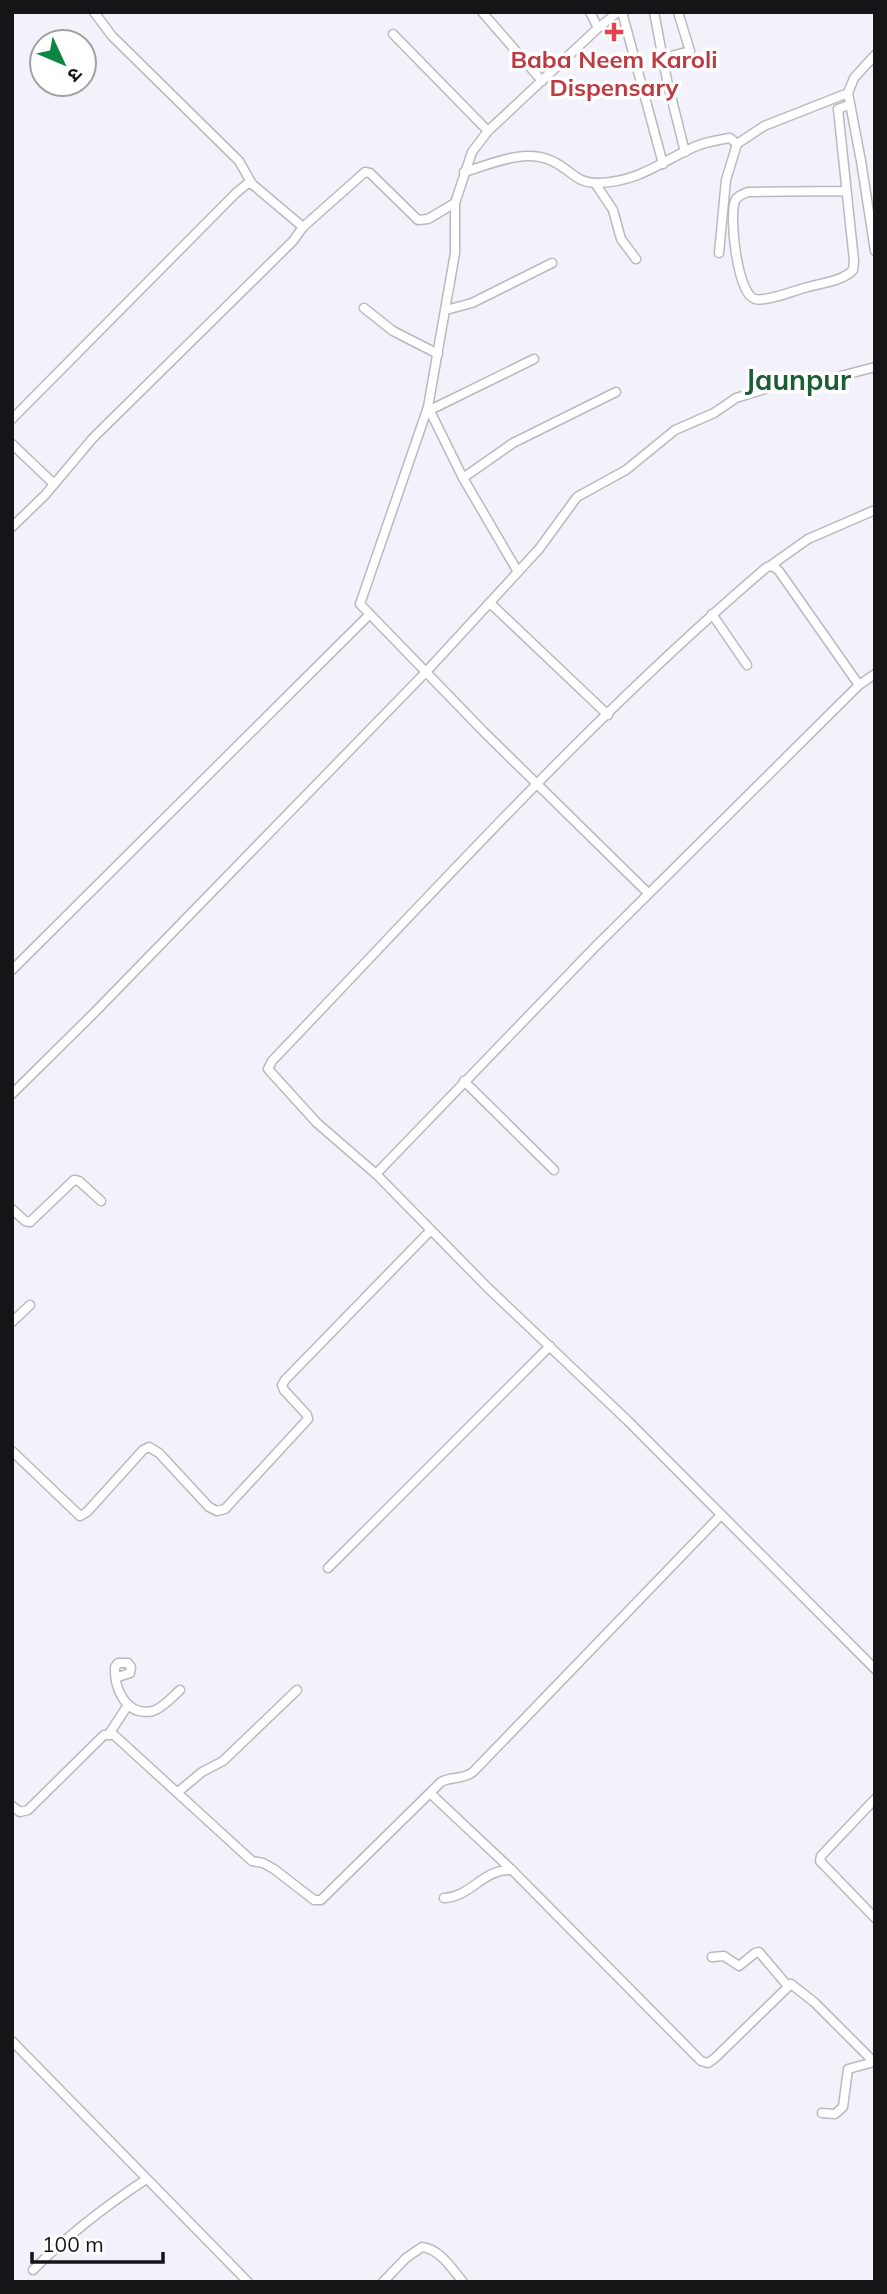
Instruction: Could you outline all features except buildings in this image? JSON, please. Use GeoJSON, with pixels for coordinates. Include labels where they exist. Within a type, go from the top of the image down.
{"type":"FeatureCollection","features":[{"type":"Feature","properties":{"kind":"street"},"geometry":{"type":"LineString","coordinates":[[94,12],[113,36],[239,162],[252,184],[303,227]]}},
{"type":"Feature","properties":{"kind":"street"},"geometry":{"type":"LineString","coordinates":[[482,12],[542,81]]}},
{"type":"Feature","properties":{"kind":"street"},"geometry":{"type":"LineString","coordinates":[[590,12],[598,28]]}},
{"type":"Feature","properties":{"kind":"street"},"geometry":{"type":"LineString","coordinates":[[648,894],[425,673],[360,603],[429,408],[455,253],[455,203],[472,152],[488,131],[598,28],[620,12],[663,164]]}},
{"type":"Feature","properties":{"kind":"street"},"geometry":{"type":"LineString","coordinates":[[654,12],[685,152]]}},
{"type":"Feature","properties":{"kind":"street"},"geometry":{"type":"LineString","coordinates":[[663,58],[690,51],[678,12]]}},
{"type":"Feature","properties":{"kind":"street"},"geometry":{"type":"LineString","coordinates":[[393,34],[488,131]]}},
{"type":"Feature","properties":{"kind":"street"},"geometry":{"type":"LineString","coordinates":[[875,55],[854,78],[848,93],[862,161],[875,251]]}},
{"type":"Feature","properties":{"kind":"street"},"geometry":{"type":"LineString","coordinates":[[719,253],[726,180],[737,144],[764,126],[848,93]]}},
{"type":"Feature","properties":{"kind":"street"},"geometry":{"type":"LineString","coordinates":[[846,191],[748,192],[736,200],[733,214],[735,241],[741,282],[749,296],[754,299],[772,297],[843,277],[853,270],[854,261],[838,109],[849,104]]}},
{"type":"Feature","properties":{"kind":"street"},"geometry":{"type":"LineString","coordinates":[[464,172],[514,158],[533,156],[551,160],[580,181],[595,183],[634,177],[707,143],[730,138],[735,139],[737,144]]}},
{"type":"Feature","properties":{"kind":"street"},"geometry":{"type":"LineString","coordinates":[[12,527],[93,439],[293,241],[303,227],[365,172],[370,173],[418,220],[428,219],[455,203]]}},
{"type":"Feature","properties":{"kind":"street"},"geometry":{"type":"LineString","coordinates":[[595,183],[613,210],[621,239],[636,259]]}},
{"type":"Feature","properties":{"kind":"street"},"geometry":{"type":"LineString","coordinates":[[12,419],[236,193],[247,184],[252,184]]}},
{"type":"Feature","properties":{"kind":"street"},"geometry":{"type":"LineString","coordinates":[[446,310],[472,303],[552,263]]}},
{"type":"Feature","properties":{"kind":"street"},"geometry":{"type":"LineString","coordinates":[[364,308],[393,331],[438,354]]}},
{"type":"Feature","properties":{"kind":"street"},"geometry":{"type":"LineString","coordinates":[[429,408],[534,359]]}},
{"type":"Feature","properties":{"kind":"street"},"geometry":{"type":"LineString","coordinates":[[12,1094],[425,673],[539,549],[577,497],[626,470],[675,430],[706,417],[744,394],[786,384],[843,376],[875,367]]}},
{"type":"Feature","properties":{"kind":"street"},"geometry":{"type":"LineString","coordinates":[[463,478],[513,443],[616,392]]}},
{"type":"Feature","properties":{"kind":"street"},"geometry":{"type":"LineString","coordinates":[[429,408],[463,478],[517,572]]}},
{"type":"Feature","properties":{"kind":"street"},"geometry":{"type":"LineString","coordinates":[[12,444],[54,484]]}},
{"type":"Feature","properties":{"kind":"street"},"geometry":{"type":"LineString","coordinates":[[875,510],[808,539],[770,566],[712,614],[537,784],[268,1066],[271,1074],[317,1123],[376,1174],[875,1669]]}},
{"type":"Feature","properties":{"kind":"street"},"geometry":{"type":"LineString","coordinates":[[770,566],[779,571],[859,685]]}},
{"type":"Feature","properties":{"kind":"street"},"geometry":{"type":"LineString","coordinates":[[490,603],[608,715]]}},
{"type":"Feature","properties":{"kind":"street"},"geometry":{"type":"LineString","coordinates":[[712,614],[747,666]]}},
{"type":"Feature","properties":{"kind":"street"},"geometry":{"type":"LineString","coordinates":[[12,970],[369,615]]}},
{"type":"Feature","properties":{"kind":"street"},"geometry":{"type":"LineString","coordinates":[[376,1174],[648,894],[859,685],[875,674]]}},
{"type":"Feature","properties":{"kind":"street"},"geometry":{"type":"LineString","coordinates":[[464,1081],[554,1170]]}},
{"type":"Feature","properties":{"kind":"street"},"geometry":{"type":"LineString","coordinates":[[12,1209],[25,1222],[30,1222],[74,1180],[79,1181],[101,1201]]}},
{"type":"Feature","properties":{"kind":"street"},"geometry":{"type":"LineString","coordinates":[[12,1451],[80,1516],[87,1512],[143,1450],[149,1447],[159,1453],[209,1507],[217,1511],[225,1508],[308,1419],[284,1390],[282,1385],[285,1380],[431,1230]]}},
{"type":"Feature","properties":{"kind":"street"},"geometry":{"type":"LineString","coordinates":[[12,1322],[30,1305]]}},
{"type":"Feature","properties":{"kind":"street"},"geometry":{"type":"LineString","coordinates":[[328,1568],[550,1346]]}},
{"type":"Feature","properties":{"kind":"street"},"geometry":{"type":"LineString","coordinates":[[12,1806],[20,1812],[28,1810],[104,1735],[109,1734],[118,1737],[252,1861],[267,1865],[313,1900],[326,1897],[444,1780],[466,1777],[473,1772],[721,1515]]}},
{"type":"Feature","properties":{"kind":"street"},"geometry":{"type":"LineString","coordinates":[[118,1677],[118,1691],[128,1706],[141,1711],[154,1710],[180,1690]]}},
{"type":"Feature","properties":{"kind":"street"},"geometry":{"type":"LineString","coordinates":[[178,1792],[202,1772],[223,1761],[297,1690]]}},
{"type":"Feature","properties":{"kind":"street"},"geometry":{"type":"LineString","coordinates":[[109,1734],[128,1706]]}},
{"type":"Feature","properties":{"kind":"street"},"geometry":{"type":"LineString","coordinates":[[430,1793],[512,1870],[704,2063],[715,2058],[787,1985],[793,1984],[874,2063]]}},
{"type":"Feature","properties":{"kind":"street"},"geometry":{"type":"LineString","coordinates":[[875,1799],[821,1856],[820,1861],[875,1918]]}},
{"type":"Feature","properties":{"kind":"street"},"geometry":{"type":"LineString","coordinates":[[444,1898],[460,1895],[493,1872],[512,1870]]}},
{"type":"Feature","properties":{"kind":"street"},"geometry":{"type":"LineString","coordinates":[[712,1957],[724,1956],[739,1966],[759,1952],[787,1985]]}},
{"type":"Feature","properties":{"kind":"street"},"geometry":{"type":"LineString","coordinates":[[12,2041],[248,2282]]}},
{"type":"Feature","properties":{"kind":"street"},"geometry":{"type":"LineString","coordinates":[[822,2113],[835,2114],[843,2107],[848,2069],[874,2063]]}},
{"type":"Feature","properties":{"kind":"street"},"geometry":{"type":"LineString","coordinates":[[33,2270],[73,2231],[145,2179]]}},
{"type":"Feature","properties":{"kind":"street"},"geometry":{"type":"LineString","coordinates":[[383,2282],[406,2258],[422,2247],[431,2248],[438,2253],[463,2282]]}},
{"type":"Feature","properties":{"kind":"place","name":"Baba Neem Karoli Dispensary"},"geometry":{"type":"Point","coordinates":[614,32]}},
{"type":"Feature","properties":{"kind":"district","name":"Jaunpur"},"geometry":{"type":"Point","coordinates":[798,379]}}]}
